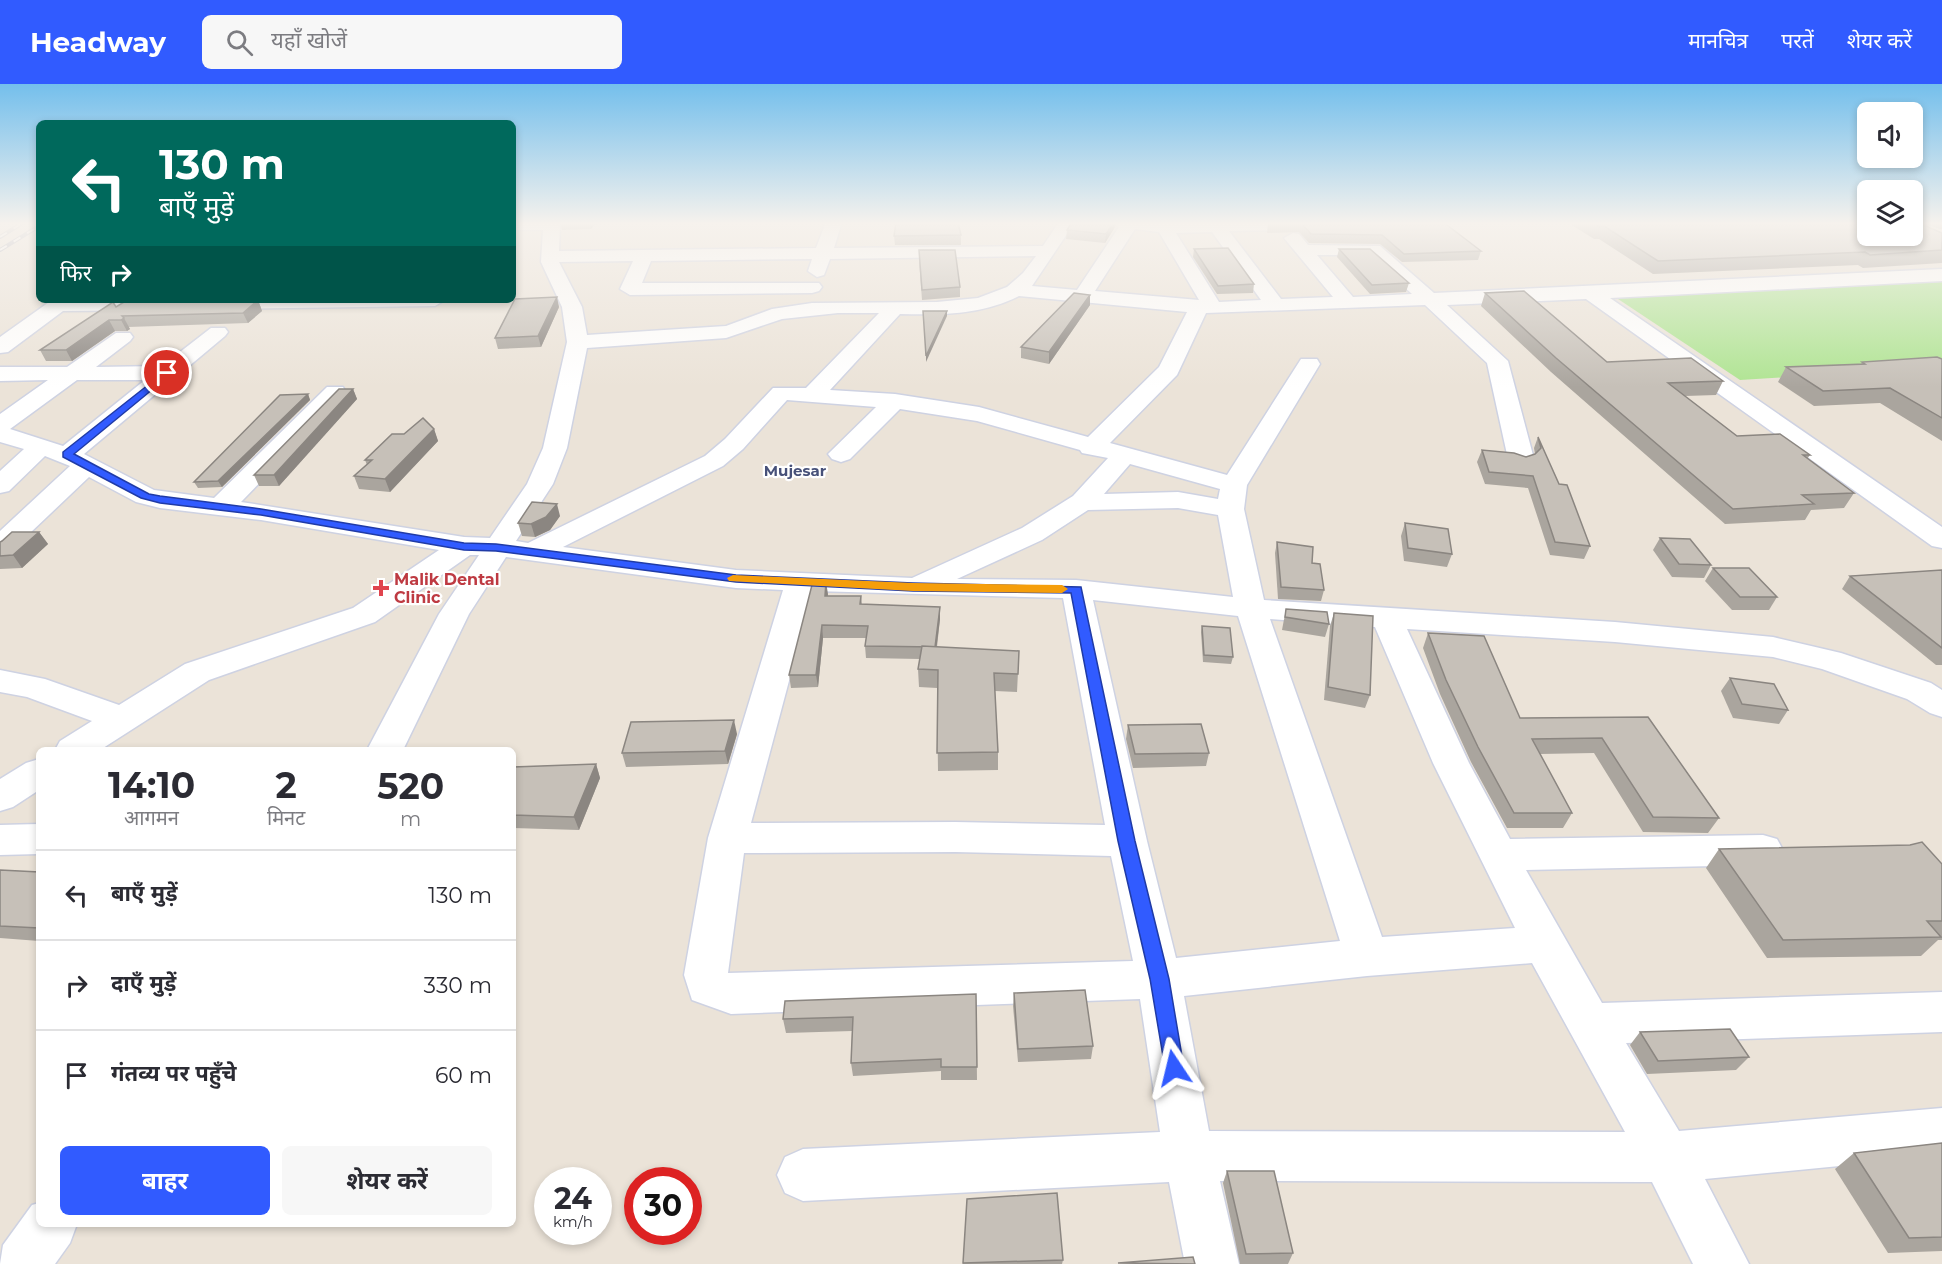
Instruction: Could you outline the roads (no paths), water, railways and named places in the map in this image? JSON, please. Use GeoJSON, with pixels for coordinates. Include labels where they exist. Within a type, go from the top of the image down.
{"type":"FeatureCollection","features":[{"type":"Feature","properties":{"kind":"street"},"geometry":{"type":"LineString","coordinates":[[387,747],[454,614],[496,547],[540,484],[551,462],[578,342],[572,307],[557,277]]}},
{"type":"Feature","properties":{"kind":"street"},"geometry":{"type":"LineString","coordinates":[[635,277],[630,289],[812,287]]}},
{"type":"Feature","properties":{"kind":"street"},"geometry":{"type":"LineString","coordinates":[[802,310],[815,277]]}},
{"type":"Feature","properties":{"kind":"street"},"geometry":{"type":"LineString","coordinates":[[578,342],[726,333],[743,329],[775,314],[802,310],[969,305],[990,301],[1016,290],[1028,277]]}},
{"type":"Feature","properties":{"kind":"street"},"geometry":{"type":"LineString","coordinates":[[1083,295],[1093,277]]}},
{"type":"Feature","properties":{"kind":"street"},"geometry":{"type":"LineString","coordinates":[[1191,277],[1207,307]]}},
{"type":"Feature","properties":{"kind":"street"},"geometry":{"type":"LineString","coordinates":[[1254,277],[1274,304]]}},
{"type":"Feature","properties":{"kind":"street"},"geometry":{"type":"LineString","coordinates":[[1326,277],[1347,301]]}},
{"type":"Feature","properties":{"kind":"street"},"geometry":{"type":"LineString","coordinates":[[1403,277],[1497,361],[1521,459]]}},
{"type":"Feature","properties":{"kind":"street"},"geometry":{"type":"LineString","coordinates":[[1016,290],[1207,307],[1590,293],[1920,277]]}},
{"type":"Feature","properties":{"kind":"street"},"geometry":{"type":"LineString","coordinates":[[1590,293],[1942,540]]}},
{"type":"Feature","properties":{"kind":"street"},"geometry":{"type":"LineString","coordinates":[[0,347],[61,303],[254,303]]}},
{"type":"Feature","properties":{"kind":"street"},"geometry":{"type":"LineString","coordinates":[[812,395],[896,307]]}},
{"type":"Feature","properties":{"kind":"street"},"geometry":{"type":"LineString","coordinates":[[1091,448],[1169,370],[1207,307]]}},
{"type":"Feature","properties":{"kind":"street"},"geometry":{"type":"LineString","coordinates":[[0,546],[65,456],[218,332]]}},
{"type":"Feature","properties":{"kind":"street"},"geometry":{"type":"LineString","coordinates":[[0,425],[123,337]]}},
{"type":"Feature","properties":{"kind":"street"},"geometry":{"type":"LineString","coordinates":[[1309,364],[1232,497],[1251,608],[1367,957]]}},
{"type":"Feature","properties":{"kind":"street"},"geometry":{"type":"LineString","coordinates":[[0,374],[167,373]]}},
{"type":"Feature","properties":{"kind":"street"},"geometry":{"type":"LineString","coordinates":[[221,507],[334,392]]}},
{"type":"Feature","properties":{"kind":"street"},"geometry":{"type":"LineString","coordinates":[[532,552],[714,461],[734,444],[778,394],[895,401],[979,414],[1124,456],[1232,497]]}},
{"type":"Feature","properties":{"kind":"street"},"geometry":{"type":"LineString","coordinates":[[842,454],[895,401]]}},
{"type":"Feature","properties":{"kind":"street"},"geometry":{"type":"LineString","coordinates":[[0,434],[65,456],[145,496],[464,546],[496,547],[736,579],[913,587],[1076,589],[1388,621],[1615,632],[1773,647],[1830,660],[1919,692],[1942,705]]}},
{"type":"Feature","properties":{"kind":"street"},"geometry":{"type":"LineString","coordinates":[[0,485],[65,456]]}},
{"type":"Feature","properties":{"kind":"street"},"geometry":{"type":"LineString","coordinates":[[913,587],[1016,543],[1082,502],[1124,456]]}},
{"type":"Feature","properties":{"kind":"street"},"geometry":{"type":"LineString","coordinates":[[1082,502],[1232,497]]}},
{"type":"Feature","properties":{"kind":"street"},"geometry":{"type":"LineString","coordinates":[[78,747],[197,672],[363,615],[464,546]]}},
{"type":"Feature","properties":{"kind":"street"},"geometry":{"type":"LineString","coordinates":[[801,581],[728,838],[706,975],[708,986],[716,990],[732,994],[1160,979],[1367,957],[1544,944]]}},
{"type":"Feature","properties":{"kind":"street"},"geometry":{"type":"LineString","coordinates":[[1076,589],[1126,841],[1160,979],[1189,1156],[1212,1264]]}},
{"type":"Feature","properties":{"kind":"street"},"geometry":{"type":"LineString","coordinates":[[1388,621],[1451,763],[1544,944],[1666,1156],[1722,1264]]}},
{"type":"Feature","properties":{"kind":"street"},"geometry":{"type":"LineString","coordinates":[[0,681],[33,687],[121,719]]}},
{"type":"Feature","properties":{"kind":"street"},"geometry":{"type":"LineString","coordinates":[[0,797],[36,774]]}},
{"type":"Feature","properties":{"kind":"street"},"geometry":{"type":"LineString","coordinates":[[728,838],[955,837],[1126,841]]}},
{"type":"Feature","properties":{"kind":"street"},"geometry":{"type":"LineString","coordinates":[[0,840],[36,839]]}},
{"type":"Feature","properties":{"kind":"street"},"geometry":{"type":"LineString","coordinates":[[1498,855],[1797,849]]}},
{"type":"Feature","properties":{"kind":"street"},"geometry":{"type":"LineString","coordinates":[[1590,1024],[1942,1012]]}},
{"type":"Feature","properties":{"kind":"street"},"geometry":{"type":"LineString","coordinates":[[803,1175],[1189,1156],[1666,1156],[1942,1132]]}},
{"type":"Feature","properties":{"kind":"street"},"geometry":{"type":"LineString","coordinates":[[22,1264],[49,1227]]}},
{"type":"Feature","properties":{"kind":"place","name":"Malik Dental Clinic"},"geometry":{"type":"Point","coordinates":[381,588]}},
{"type":"Feature","properties":{"kind":"district","name":"Mujesar"},"geometry":{"type":"Point","coordinates":[795,470]}}]}
